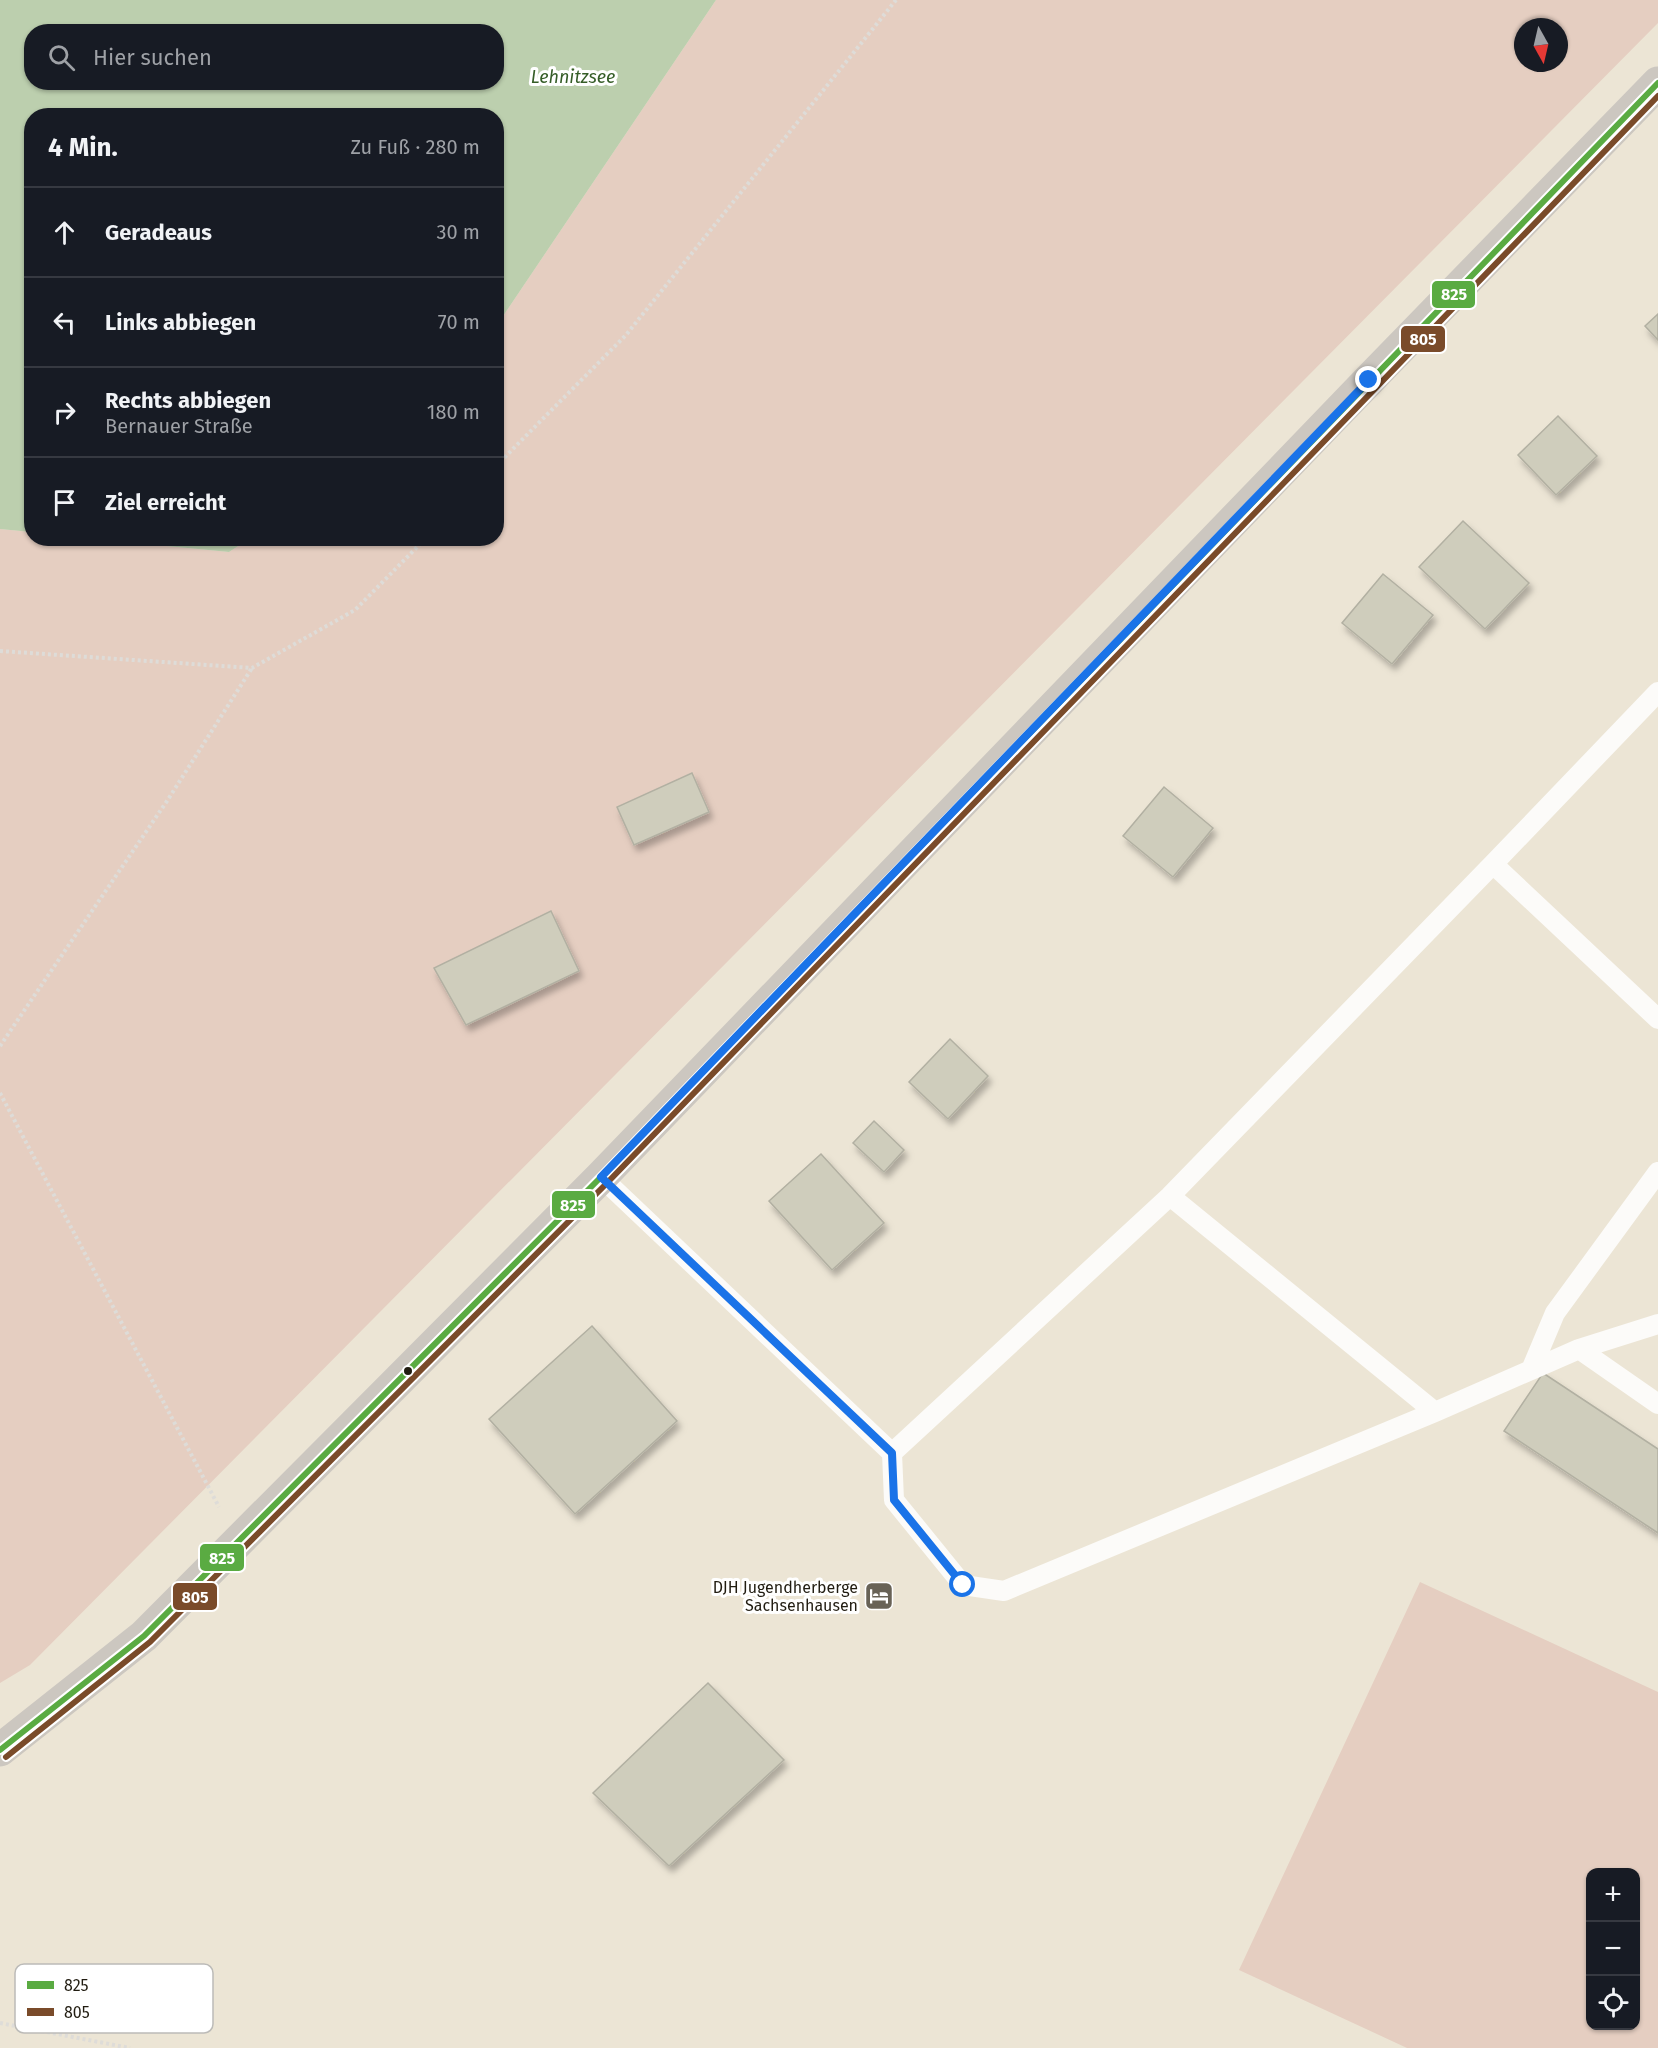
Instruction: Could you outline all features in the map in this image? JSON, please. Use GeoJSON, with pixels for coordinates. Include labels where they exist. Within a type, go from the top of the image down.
{"type":"FeatureCollection","features":[{"type":"Feature","properties":{"kind":"main road"},"geometry":{"type":"LineString","coordinates":[[0,1750],[144,1636],[601,1177],[1658,83]]}},
{"type":"Feature","properties":{"kind":"lane"},"geometry":{"type":"LineString","coordinates":[[892,1453],[1170,1196],[1658,692]]}},
{"type":"Feature","properties":{"kind":"lane"},"geometry":{"type":"LineString","coordinates":[[1493,864],[1658,1019]]}},
{"type":"Feature","properties":{"kind":"lane"},"geometry":{"type":"LineString","coordinates":[[1531,1370],[1555,1313],[1658,1172]]}},
{"type":"Feature","properties":{"kind":"lane"},"geometry":{"type":"LineString","coordinates":[[601,1177],[892,1453],[894,1500],[963,1585],[1004,1591],[1435,1412],[1579,1349],[1658,1324]]}},
{"type":"Feature","properties":{"kind":"lane"},"geometry":{"type":"LineString","coordinates":[[1170,1196],[1435,1412]]}},
{"type":"Feature","properties":{"kind":"lane"},"geometry":{"type":"LineString","coordinates":[[1579,1349],[1658,1404]]}},
{"type":"Feature","properties":{"kind":"path"},"geometry":{"type":"LineString","coordinates":[[504,458],[626,335],[896,0]]}},
{"type":"Feature","properties":{"kind":"path"},"geometry":{"type":"LineString","coordinates":[[0,1046],[167,801],[252,668],[355,610],[418,546]]}},
{"type":"Feature","properties":{"kind":"path"},"geometry":{"type":"LineString","coordinates":[[0,651],[252,668]]}},
{"type":"Feature","properties":{"kind":"path"},"geometry":{"type":"LineString","coordinates":[[0,1093],[237,1542]]}},
{"type":"Feature","properties":{"kind":"path"},"geometry":{"type":"LineString","coordinates":[[0,2023],[15,2026]]}},
{"type":"Feature","properties":{"kind":"path"},"geometry":{"type":"LineString","coordinates":[[52,2033],[130,2048]]}},
{"type":"Feature","properties":{"kind":"shaded area"},"geometry":{"type":"Polygon","coordinates":[[[716,0],[1658,0],[1658,23],[30,1665],[0,1683],[0,529],[24,531],[24,546],[167,546],[229,552],[238,546],[504,546],[504,315],[716,0]]]}},
{"type":"Feature","properties":{"kind":"shaded area"},"geometry":{"type":"Polygon","coordinates":[[[1420,1582],[1658,1692],[1658,2048],[1407,2048],[1239,1970],[1420,1582]]]}},
{"type":"Feature","properties":{"kind":"water","name":"Lehnitzsee"},"geometry":{"type":"Polygon","coordinates":[[[0,0],[716,0],[504,315],[504,108],[24,108],[24,531],[0,529],[0,0]]]}},
{"type":"Feature","properties":{"kind":"water"},"geometry":{"type":"Polygon","coordinates":[[[167,546],[238,546],[229,552],[167,546]]]}},
{"type":"Feature","properties":{"kind":"building"},"geometry":{"type":"Polygon","coordinates":[[[1658,314],[1658,340],[1645,326],[1658,314]]]}},
{"type":"Feature","properties":{"kind":"building"},"geometry":{"type":"Polygon","coordinates":[[[1558,416],[1597,456],[1556,495],[1518,455],[1558,416]]]}},
{"type":"Feature","properties":{"kind":"building"},"geometry":{"type":"Polygon","coordinates":[[[1463,521],[1529,583],[1485,629],[1419,567],[1463,521]]]}},
{"type":"Feature","properties":{"kind":"building"},"geometry":{"type":"Polygon","coordinates":[[[1383,574],[1433,615],[1392,664],[1342,623],[1383,574]]]}},
{"type":"Feature","properties":{"kind":"building"},"geometry":{"type":"Polygon","coordinates":[[[692,773],[709,812],[634,845],[617,807],[692,773]]]}},
{"type":"Feature","properties":{"kind":"building"},"geometry":{"type":"Polygon","coordinates":[[[1164,787],[1213,828],[1173,877],[1123,836],[1164,787]]]}},
{"type":"Feature","properties":{"kind":"building"},"geometry":{"type":"Polygon","coordinates":[[[551,911],[579,971],[466,1025],[434,968],[551,911]]]}},
{"type":"Feature","properties":{"kind":"building"},"geometry":{"type":"Polygon","coordinates":[[[950,1039],[988,1076],[948,1119],[909,1082],[950,1039]]]}},
{"type":"Feature","properties":{"kind":"building"},"geometry":{"type":"Polygon","coordinates":[[[874,1121],[904,1150],[884,1172],[853,1143],[874,1121]]]}},
{"type":"Feature","properties":{"kind":"building"},"geometry":{"type":"Polygon","coordinates":[[[821,1154],[884,1223],[832,1270],[769,1201],[821,1154]]]}},
{"type":"Feature","properties":{"kind":"building"},"geometry":{"type":"Polygon","coordinates":[[[592,1326],[677,1421],[575,1514],[489,1419],[592,1326]]]}},
{"type":"Feature","properties":{"kind":"building"},"geometry":{"type":"Polygon","coordinates":[[[1543,1373],[1658,1449],[1658,1533],[1504,1431],[1543,1373]]]}},
{"type":"Feature","properties":{"kind":"building"},"geometry":{"type":"Polygon","coordinates":[[[708,1683],[784,1760],[669,1866],[593,1793],[708,1683]]]}},
{"type":"Feature","properties":{"kind":"transit line","name":"825"},"geometry":{"type":"LineString","coordinates":[[0,1750],[144,1636],[601,1177],[1658,83]]}},
{"type":"Feature","properties":{"kind":"transit line","name":"805"},"geometry":{"type":"LineString","coordinates":[[6,1757],[150,1642],[607,1183],[1658,96]]}},
{"type":"Feature","properties":{"kind":"place","name":"DJH Jugendherberge Sachsenhausen"},"geometry":{"type":"Point","coordinates":[879,1596]}},
{"type":"Feature","properties":{"kind":"route"},"geometry":{"type":"LineString","coordinates":[[963,1585],[894,1500],[892,1453],[601,1177],[1369,380]]}}]}
